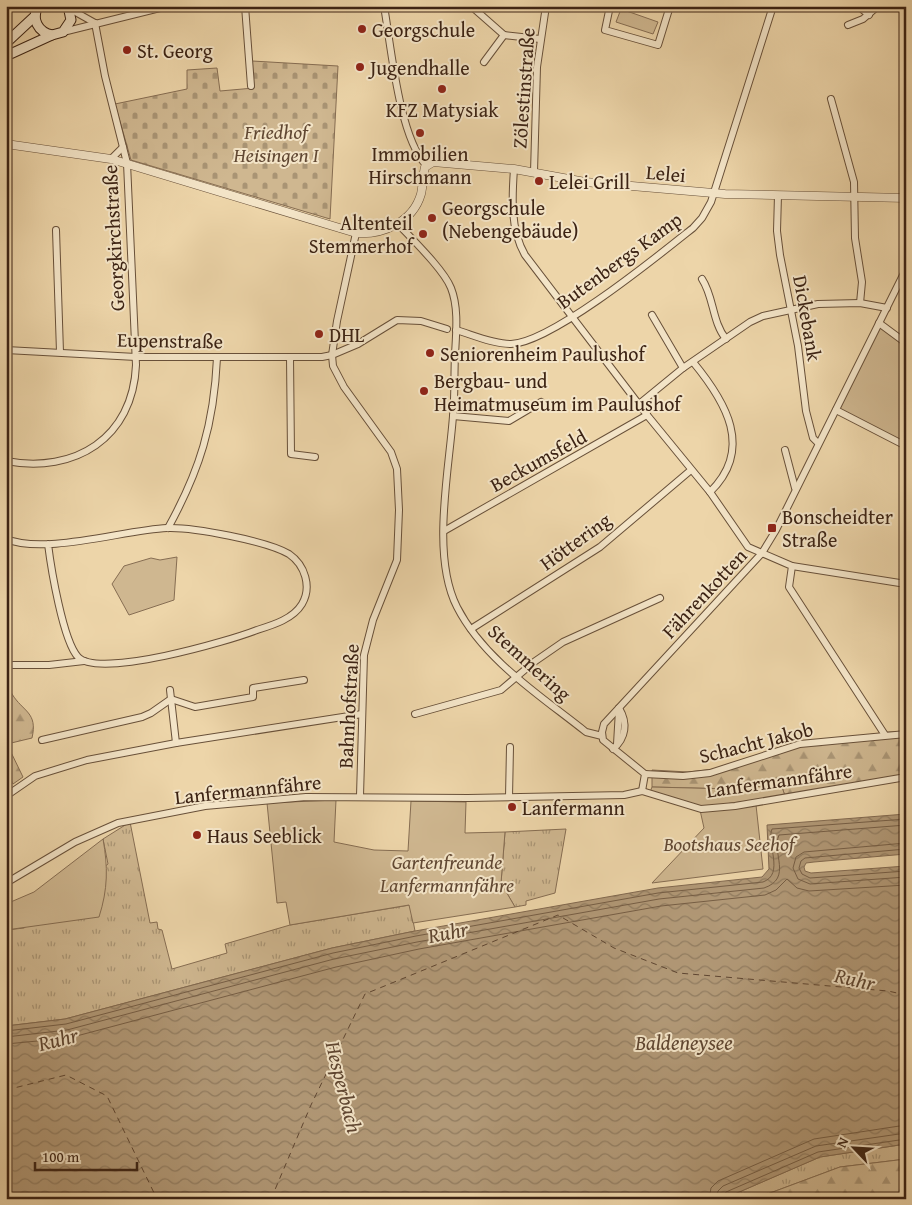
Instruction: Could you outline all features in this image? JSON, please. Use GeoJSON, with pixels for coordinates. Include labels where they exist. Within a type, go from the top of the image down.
{"type":"FeatureCollection","features":[{"type":"Feature","properties":{"kind":"main road"},"geometry":{"type":"LineString","coordinates":[[6,56],[52,35],[63,32],[71,20],[69,8]]}},
{"type":"Feature","properties":{"kind":"main road"},"geometry":{"type":"LineString","coordinates":[[36,10],[40,29],[52,35]]}},
{"type":"Feature","properties":{"kind":"main road"},"geometry":{"type":"LineString","coordinates":[[6,43],[36,10]]}},
{"type":"Feature","properties":{"kind":"street"},"geometry":{"type":"LineString","coordinates":[[63,32],[168,6]]}},
{"type":"Feature","properties":{"kind":"street"},"geometry":{"type":"LineString","coordinates":[[245,6],[251,86]]}},
{"type":"Feature","properties":{"kind":"street"},"geometry":{"type":"LineString","coordinates":[[6,144],[111,159],[356,233],[375,232],[398,224],[416,204],[426,165],[420,158],[402,110],[384,6]]}},
{"type":"Feature","properties":{"kind":"street"},"geometry":{"type":"LineString","coordinates":[[472,6],[504,35],[540,39]]}},
{"type":"Feature","properties":{"kind":"street","name":"Zölestinstraße"},"geometry":{"type":"LineString","coordinates":[[534,172],[537,67],[546,6]]}},
{"type":"Feature","properties":{"kind":"street"},"geometry":{"type":"LineString","coordinates":[[610,6],[605,30],[658,45],[670,6]]}},
{"type":"Feature","properties":{"kind":"street","name":"Butenbergs Kamp"},"geometry":{"type":"LineString","coordinates":[[456,330],[492,341],[513,344],[534,336],[573,316],[623,282],[693,228],[707,210],[714,193],[773,6]]}},
{"type":"Feature","properties":{"kind":"street"},"geometry":{"type":"LineString","coordinates":[[858,6],[869,15]]}},
{"type":"Feature","properties":{"kind":"street"},"geometry":{"type":"LineString","coordinates":[[848,25],[869,15],[878,6]]}},
{"type":"Feature","properties":{"kind":"street"},"geometry":{"type":"LineString","coordinates":[[69,8],[95,23]]}},
{"type":"Feature","properties":{"kind":"street","name":"Georgkirchstraße"},"geometry":{"type":"LineString","coordinates":[[6,461],[25,464],[54,463],[77,456],[102,442],[118,424],[129,403],[136,376],[127,164],[95,23]]}},
{"type":"Feature","properties":{"kind":"street"},"geometry":{"type":"LineString","coordinates":[[484,62],[504,35]]}},
{"type":"Feature","properties":{"kind":"street"},"geometry":{"type":"LineString","coordinates":[[831,99],[853,178],[855,238],[862,282],[860,303]]}},
{"type":"Feature","properties":{"kind":"street","name":"Georgkirchstraße"},"geometry":{"type":"LineString","coordinates":[[111,159],[123,147]]}},
{"type":"Feature","properties":{"kind":"street","name":"Lelei"},"geometry":{"type":"LineString","coordinates":[[426,165],[433,162],[514,169],[585,182],[714,193],[906,198]]}},
{"type":"Feature","properties":{"kind":"street"},"geometry":{"type":"LineString","coordinates":[[514,169],[513,204],[517,239],[525,255],[647,415],[710,492],[748,547],[792,566],[906,584]]}},
{"type":"Feature","properties":{"kind":"street","name":"Dickebank"},"geometry":{"type":"LineString","coordinates":[[778,196],[777,231],[780,255],[792,308],[806,412],[813,438],[818,442]]}},
{"type":"Feature","properties":{"kind":"street","name":"Stemmering"},"geometry":{"type":"LineString","coordinates":[[398,224],[448,282],[454,297],[456,330],[453,416],[444,531],[446,570],[457,607],[471,629],[498,659],[517,676],[586,732],[602,732],[603,740],[645,774]]}},
{"type":"Feature","properties":{"kind":"street"},"geometry":{"type":"LineString","coordinates":[[56,230],[60,352]]}},
{"type":"Feature","properties":{"kind":"street","name":"Bahnhofstraße"},"geometry":{"type":"LineString","coordinates":[[356,233],[344,281],[332,355],[339,380],[391,452],[398,477],[399,538],[397,560],[368,635],[364,656],[360,796]]}},
{"type":"Feature","properties":{"kind":"street","name":"Fährenkotten"},"geometry":{"type":"LineString","coordinates":[[602,732],[619,708],[762,553],[906,269]]}},
{"type":"Feature","properties":{"kind":"street"},"geometry":{"type":"LineString","coordinates":[[702,278],[710,294],[721,331],[726,339]]}},
{"type":"Feature","properties":{"kind":"street"},"geometry":{"type":"LineString","coordinates":[[639,404],[683,368],[763,316],[792,308],[818,304],[860,303],[887,308]]}},
{"type":"Feature","properties":{"kind":"street"},"geometry":{"type":"LineString","coordinates":[[652,315],[683,368]]}},
{"type":"Feature","properties":{"kind":"street"},"geometry":{"type":"LineString","coordinates":[[332,355],[368,339],[396,320],[421,322],[447,329]]}},
{"type":"Feature","properties":{"kind":"street"},"geometry":{"type":"LineString","coordinates":[[879,324],[906,343]]}},
{"type":"Feature","properties":{"kind":"street","name":"Eupenstraße"},"geometry":{"type":"LineString","coordinates":[[6,350],[217,358],[332,355]]}},
{"type":"Feature","properties":{"kind":"street"},"geometry":{"type":"LineString","coordinates":[[290,357],[291,454],[315,457]]}},
{"type":"Feature","properties":{"kind":"street"},"geometry":{"type":"LineString","coordinates":[[168,528],[192,480],[205,446],[212,418],[217,358]]}},
{"type":"Feature","properties":{"kind":"street"},"geometry":{"type":"LineString","coordinates":[[693,362],[723,405],[733,439],[730,467],[710,492]]}},
{"type":"Feature","properties":{"kind":"street"},"geometry":{"type":"LineString","coordinates":[[453,416],[509,421],[541,402]]}},
{"type":"Feature","properties":{"kind":"street"},"geometry":{"type":"LineString","coordinates":[[836,410],[906,446]]}},
{"type":"Feature","properties":{"kind":"street","name":"Beckumsfeld"},"geometry":{"type":"LineString","coordinates":[[444,531],[647,415]]}},
{"type":"Feature","properties":{"kind":"street"},"geometry":{"type":"LineString","coordinates":[[785,450],[796,488]]}},
{"type":"Feature","properties":{"kind":"street","name":"Höttering"},"geometry":{"type":"LineString","coordinates":[[471,629],[600,547],[691,470]]}},
{"type":"Feature","properties":{"kind":"street"},"geometry":{"type":"LineString","coordinates":[[6,539],[21,543],[48,544],[168,528],[197,531],[238,539],[287,554],[296,560],[306,578],[306,591],[301,606],[293,614],[277,623],[199,650],[134,661],[103,663],[84,661],[49,666],[13,665]]}},
{"type":"Feature","properties":{"kind":"street"},"geometry":{"type":"LineString","coordinates":[[48,544],[55,590],[70,642],[76,656],[84,661]]}},
{"type":"Feature","properties":{"kind":"street"},"geometry":{"type":"LineString","coordinates":[[792,566],[789,587],[886,735]]}},
{"type":"Feature","properties":{"kind":"street"},"geometry":{"type":"LineString","coordinates":[[415,714],[501,690],[534,662],[569,638],[660,598]]}},
{"type":"Feature","properties":{"kind":"street"},"geometry":{"type":"LineString","coordinates":[[171,699],[195,707],[228,703],[253,697],[253,688],[304,680]]}},
{"type":"Feature","properties":{"kind":"street"},"geometry":{"type":"LineString","coordinates":[[170,690],[176,743]]}},
{"type":"Feature","properties":{"kind":"street"},"geometry":{"type":"LineString","coordinates":[[42,740],[142,717],[171,699]]}},
{"type":"Feature","properties":{"kind":"street"},"geometry":{"type":"LineString","coordinates":[[615,748],[624,735],[624,716],[619,708]]}},
{"type":"Feature","properties":{"kind":"street"},"geometry":{"type":"LineString","coordinates":[[6,796],[35,776],[88,760],[176,743],[362,714]]}},
{"type":"Feature","properties":{"kind":"street","name":"Schacht Jakob"},"geometry":{"type":"LineString","coordinates":[[645,774],[682,776],[710,772],[800,744],[906,734]]}},
{"type":"Feature","properties":{"kind":"street"},"geometry":{"type":"LineString","coordinates":[[509,797],[510,747]]}},
{"type":"Feature","properties":{"kind":"street"},"geometry":{"type":"LineString","coordinates":[[642,791],[645,774]]}},
{"type":"Feature","properties":{"kind":"street","name":"Lanfermannfähre"},"geometry":{"type":"LineString","coordinates":[[6,883],[75,842],[118,824],[205,806],[306,797],[624,795],[642,791],[701,808],[735,806],[906,777]]}},
{"type":"Feature","properties":{"kind":"green space"},"geometry":{"type":"Polygon","coordinates":[[[621,9],[658,22],[653,34],[616,22],[621,9]]]}},
{"type":"Feature","properties":{"kind":"green space","name":"Friedhof Heisingen I"},"geometry":{"type":"Polygon","coordinates":[[[252,61],[338,66],[330,219],[131,160],[115,104],[187,89],[187,70],[217,68],[220,91],[254,88],[252,61]]]}},
{"type":"Feature","properties":{"kind":"green space"},"geometry":{"type":"Polygon","coordinates":[[[879,323],[906,344],[906,446],[836,410],[879,323]]]}},
{"type":"Feature","properties":{"kind":"green space"},"geometry":{"type":"Polygon","coordinates":[[[177,557],[174,600],[129,615],[112,584],[124,566],[151,558],[160,560],[177,557]]]}},
{"type":"Feature","properties":{"kind":"green space"},"geometry":{"type":"Polygon","coordinates":[[[6,667],[12,694],[31,717],[33,723],[32,738],[7,744],[23,777],[13,784],[6,769],[6,667]]]}},
{"type":"Feature","properties":{"kind":"green space"},"geometry":{"type":"Polygon","coordinates":[[[889,732],[906,732],[906,776],[785,796],[781,784],[731,789],[652,787],[652,770],[688,772],[724,768],[804,743],[889,732]]]}},
{"type":"Feature","properties":{"kind":"green space"},"geometry":{"type":"Polygon","coordinates":[[[781,784],[785,796],[702,807],[650,792],[652,787],[732,789],[781,784]]]}},
{"type":"Feature","properties":{"kind":"green space","name":"Gartenfreunde Lanfermannfähre"},"geometry":{"type":"Polygon","coordinates":[[[336,800],[334,842],[374,850],[408,851],[411,801],[466,802],[465,833],[505,832],[501,883],[515,907],[413,923],[409,905],[290,925],[286,902],[277,903],[267,803],[336,800]]]}},
{"type":"Feature","properties":{"kind":"green space","name":"Bootshaus Seehof"},"geometry":{"type":"Polygon","coordinates":[[[756,805],[763,869],[652,883],[704,828],[700,810],[756,805]]]}},
{"type":"Feature","properties":{"kind":"green space"},"geometry":{"type":"Polygon","coordinates":[[[130,822],[150,923],[157,922],[158,929],[162,930],[172,969],[227,953],[225,944],[290,925],[410,905],[415,931],[332,948],[65,1019],[6,1026],[6,930],[24,928],[108,864],[103,839],[130,822]]]}},
{"type":"Feature","properties":{"kind":"green space"},"geometry":{"type":"Polygon","coordinates":[[[566,829],[555,893],[526,901],[526,905],[515,907],[501,883],[505,832],[566,829]]]}},
{"type":"Feature","properties":{"kind":"green space"},"geometry":{"type":"Polygon","coordinates":[[[103,839],[106,878],[99,917],[6,930],[6,904],[34,892],[103,839]]]}},
{"type":"Feature","properties":{"kind":"green space"},"geometry":{"type":"Polygon","coordinates":[[[906,1144],[906,1159],[840,1167],[754,1199],[723,1199],[820,1157],[906,1144]]]}},
{"type":"Feature","properties":{"kind":"green space"},"geometry":{"type":"Polygon","coordinates":[[[906,1159],[906,1199],[754,1199],[840,1167],[906,1159]]]}},
{"type":"Feature","properties":{"kind":"water","name":"Baldeneysee"},"geometry":{"type":"Polygon","coordinates":[[[906,814],[906,854],[806,863],[804,867],[805,871],[811,873],[906,866],[906,1144],[820,1157],[723,1199],[6,1199],[6,1026],[65,1019],[332,948],[415,931],[658,888],[762,877],[769,869],[767,825],[906,814]]]}},
{"type":"Feature","properties":{"kind":"ferry route"},"geometry":{"type":"LineString","coordinates":[[271,1199],[311,1105],[365,994],[558,915],[614,948],[678,973],[888,991],[906,995]]}},
{"type":"Feature","properties":{"kind":"ferry route"},"geometry":{"type":"LineString","coordinates":[[6,1090],[66,1075],[107,1096],[157,1199]]}},
{"type":"Feature","properties":{"kind":"place","name":"Georgschule"},"geometry":{"type":"Point","coordinates":[362,29]}},
{"type":"Feature","properties":{"kind":"place","name":"St. Georg"},"geometry":{"type":"Point","coordinates":[127,50]}},
{"type":"Feature","properties":{"kind":"place","name":"Jugendhalle"},"geometry":{"type":"Point","coordinates":[360,67]}},
{"type":"Feature","properties":{"kind":"place","name":"KFZ Matysiak"},"geometry":{"type":"Point","coordinates":[442,89]}},
{"type":"Feature","properties":{"kind":"place","name":"Immobilien Hirschmann"},"geometry":{"type":"Point","coordinates":[420,133]}},
{"type":"Feature","properties":{"kind":"place","name":"Lelei Grill"},"geometry":{"type":"Point","coordinates":[539,181]}},
{"type":"Feature","properties":{"kind":"place","name":"Georgschule (Nebengebäude)"},"geometry":{"type":"Point","coordinates":[432,218]}},
{"type":"Feature","properties":{"kind":"place","name":"Altenteil Stemmerhof"},"geometry":{"type":"Point","coordinates":[423,234]}},
{"type":"Feature","properties":{"kind":"place","name":"DHL"},"geometry":{"type":"Point","coordinates":[319,334]}},
{"type":"Feature","properties":{"kind":"place","name":"Seniorenheim Paulushof"},"geometry":{"type":"Point","coordinates":[430,353]}},
{"type":"Feature","properties":{"kind":"place","name":"Bergbau- und Heimatmuseum im Paulushof"},"geometry":{"type":"Point","coordinates":[424,391]}},
{"type":"Feature","properties":{"kind":"place","name":"Bonscheidter Straße"},"geometry":{"type":"Point","coordinates":[772,528]}},
{"type":"Feature","properties":{"kind":"place","name":"Lanfermann"},"geometry":{"type":"Point","coordinates":[512,807]}},
{"type":"Feature","properties":{"kind":"place","name":"Haus Seeblick"},"geometry":{"type":"Point","coordinates":[197,835]}},
{"type":"Feature","properties":{"kind":"water label","name":"Ruhr"},"geometry":{"type":"Point","coordinates":[448,932]}},
{"type":"Feature","properties":{"kind":"water label","name":"Ruhr"},"geometry":{"type":"Point","coordinates":[855,979]}},
{"type":"Feature","properties":{"kind":"water label","name":"Ruhr"},"geometry":{"type":"Point","coordinates":[58,1039]}},
{"type":"Feature","properties":{"kind":"water label","name":"Hesperbach"},"geometry":{"type":"Point","coordinates":[344,1087]}}]}
